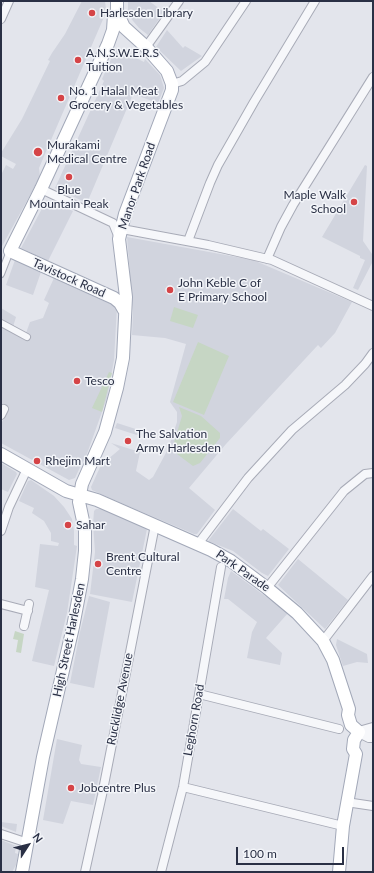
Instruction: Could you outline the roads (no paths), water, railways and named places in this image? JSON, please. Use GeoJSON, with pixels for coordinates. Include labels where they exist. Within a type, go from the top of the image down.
{"type":"FeatureCollection","features":[{"type":"Feature","properties":{"kind":"main road"},"geometry":{"type":"LineString","coordinates":[[117,7],[114,16],[119,28],[146,48],[167,71],[172,84]]}},
{"type":"Feature","properties":{"kind":"main road"},"geometry":{"type":"LineString","coordinates":[[10,251],[41,189],[95,73],[119,28]]}},
{"type":"Feature","properties":{"kind":"main road","name":"Manor Park Road"},"geometry":{"type":"LineString","coordinates":[[80,495],[82,484],[102,440],[117,388],[123,358],[124,310],[126,297],[119,295],[120,234],[125,214],[172,90],[172,84]]}},
{"type":"Feature","properties":{"kind":"main road","name":"Tavistock Road"},"geometry":{"type":"LineString","coordinates":[[10,251],[119,295]]}},
{"type":"Feature","properties":{"kind":"main road"},"geometry":{"type":"LineString","coordinates":[[1,454],[66,490],[80,495]]}},
{"type":"Feature","properties":{"kind":"main road","name":"Park Parade"},"geometry":{"type":"LineString","coordinates":[[80,495],[97,500],[228,558],[302,617],[323,640],[333,660],[349,710],[356,726]]}},
{"type":"Feature","properties":{"kind":"main road","name":"High Street Harlesden"},"geometry":{"type":"LineString","coordinates":[[22,872],[43,757],[73,628],[86,552],[85,530],[79,502],[80,495]]}},
{"type":"Feature","properties":{"kind":"main road"},"geometry":{"type":"LineString","coordinates":[[339,872],[346,802],[356,754],[360,751],[361,742],[356,726]]}},
{"type":"Feature","properties":{"kind":"street"},"geometry":{"type":"LineString","coordinates":[[1,19],[9,1]]}},
{"type":"Feature","properties":{"kind":"street"},"geometry":{"type":"LineString","coordinates":[[146,48],[179,1]]}},
{"type":"Feature","properties":{"kind":"street"},"geometry":{"type":"LineString","coordinates":[[172,84],[182,81],[205,62],[246,1]]}},
{"type":"Feature","properties":{"kind":"street"},"geometry":{"type":"LineString","coordinates":[[188,241],[218,166],[254,102],[315,1]]}},
{"type":"Feature","properties":{"kind":"street"},"geometry":{"type":"LineString","coordinates":[[267,259],[281,227],[293,205],[373,77]]}},
{"type":"Feature","properties":{"kind":"street"},"geometry":{"type":"LineString","coordinates":[[41,189],[113,223],[120,234],[188,241],[267,259],[373,306]]}},
{"type":"Feature","properties":{"kind":"street"},"geometry":{"type":"LineString","coordinates":[[1,274],[10,251]]}},
{"type":"Feature","properties":{"kind":"street"},"geometry":{"type":"LineString","coordinates":[[1,323],[28,337]]}},
{"type":"Feature","properties":{"kind":"street"},"geometry":{"type":"LineString","coordinates":[[198,544],[248,478],[292,430],[345,385],[365,364],[373,353]]}},
{"type":"Feature","properties":{"kind":"street"},"geometry":{"type":"LineString","coordinates":[[1,531],[9,507],[27,469]]}},
{"type":"Feature","properties":{"kind":"street"},"geometry":{"type":"LineString","coordinates":[[267,588],[336,500],[357,478],[365,474],[373,473]]}},
{"type":"Feature","properties":{"kind":"street","name":"Rucklidge Avenue"},"geometry":{"type":"LineString","coordinates":[[85,872],[102,795],[155,525]]}},
{"type":"Feature","properties":{"kind":"street","name":"Leghorn Road"},"geometry":{"type":"LineString","coordinates":[[162,872],[183,788],[221,567]]}},
{"type":"Feature","properties":{"kind":"street"},"geometry":{"type":"LineString","coordinates":[[323,640],[373,576]]}},
{"type":"Feature","properties":{"kind":"street"},"geometry":{"type":"LineString","coordinates":[[1,604],[28,608],[24,626]]}},
{"type":"Feature","properties":{"kind":"street"},"geometry":{"type":"LineString","coordinates":[[199,694],[339,729]]}},
{"type":"Feature","properties":{"kind":"street"},"geometry":{"type":"LineString","coordinates":[[356,726],[373,728]]}},
{"type":"Feature","properties":{"kind":"street"},"geometry":{"type":"LineString","coordinates":[[356,726],[369,737],[373,737]]}},
{"type":"Feature","properties":{"kind":"street"},"geometry":{"type":"LineString","coordinates":[[183,788],[343,826]]}},
{"type":"Feature","properties":{"kind":"street"},"geometry":{"type":"LineString","coordinates":[[346,802],[373,806]]}},
{"type":"Feature","properties":{"kind":"street"},"geometry":{"type":"LineString","coordinates":[[1,834],[28,842]]}},
{"type":"Feature","properties":{"kind":"place","name":"Harlesden Library"},"geometry":{"type":"Point","coordinates":[92,13]}},
{"type":"Feature","properties":{"kind":"place","name":"A.N.S.W.E.R.S Tuition"},"geometry":{"type":"Point","coordinates":[78,60]}},
{"type":"Feature","properties":{"kind":"place","name":"No. 1 Halal Meat Grocery & Vegetables"},"geometry":{"type":"Point","coordinates":[61,98]}},
{"type":"Feature","properties":{"kind":"place","name":"Murakami Medical Centre"},"geometry":{"type":"Point","coordinates":[38,152]}},
{"type":"Feature","properties":{"kind":"place","name":"Blue Mountain Peak"},"geometry":{"type":"Point","coordinates":[69,177]}},
{"type":"Feature","properties":{"kind":"place","name":"Maple Walk School"},"geometry":{"type":"Point","coordinates":[354,202]}},
{"type":"Feature","properties":{"kind":"place","name":"John Keble C of E Primary School"},"geometry":{"type":"Point","coordinates":[170,290]}},
{"type":"Feature","properties":{"kind":"place","name":"Tesco"},"geometry":{"type":"Point","coordinates":[77,381]}},
{"type":"Feature","properties":{"kind":"place","name":"The Salvation Army Harlesden"},"geometry":{"type":"Point","coordinates":[128,441]}},
{"type":"Feature","properties":{"kind":"place","name":"Rhejim Mart"},"geometry":{"type":"Point","coordinates":[37,461]}},
{"type":"Feature","properties":{"kind":"place","name":"Sahar"},"geometry":{"type":"Point","coordinates":[68,525]}},
{"type":"Feature","properties":{"kind":"place","name":"Brent Cultural Centre"},"geometry":{"type":"Point","coordinates":[98,564]}},
{"type":"Feature","properties":{"kind":"place","name":"Jobcentre Plus"},"geometry":{"type":"Point","coordinates":[71,788]}}]}
